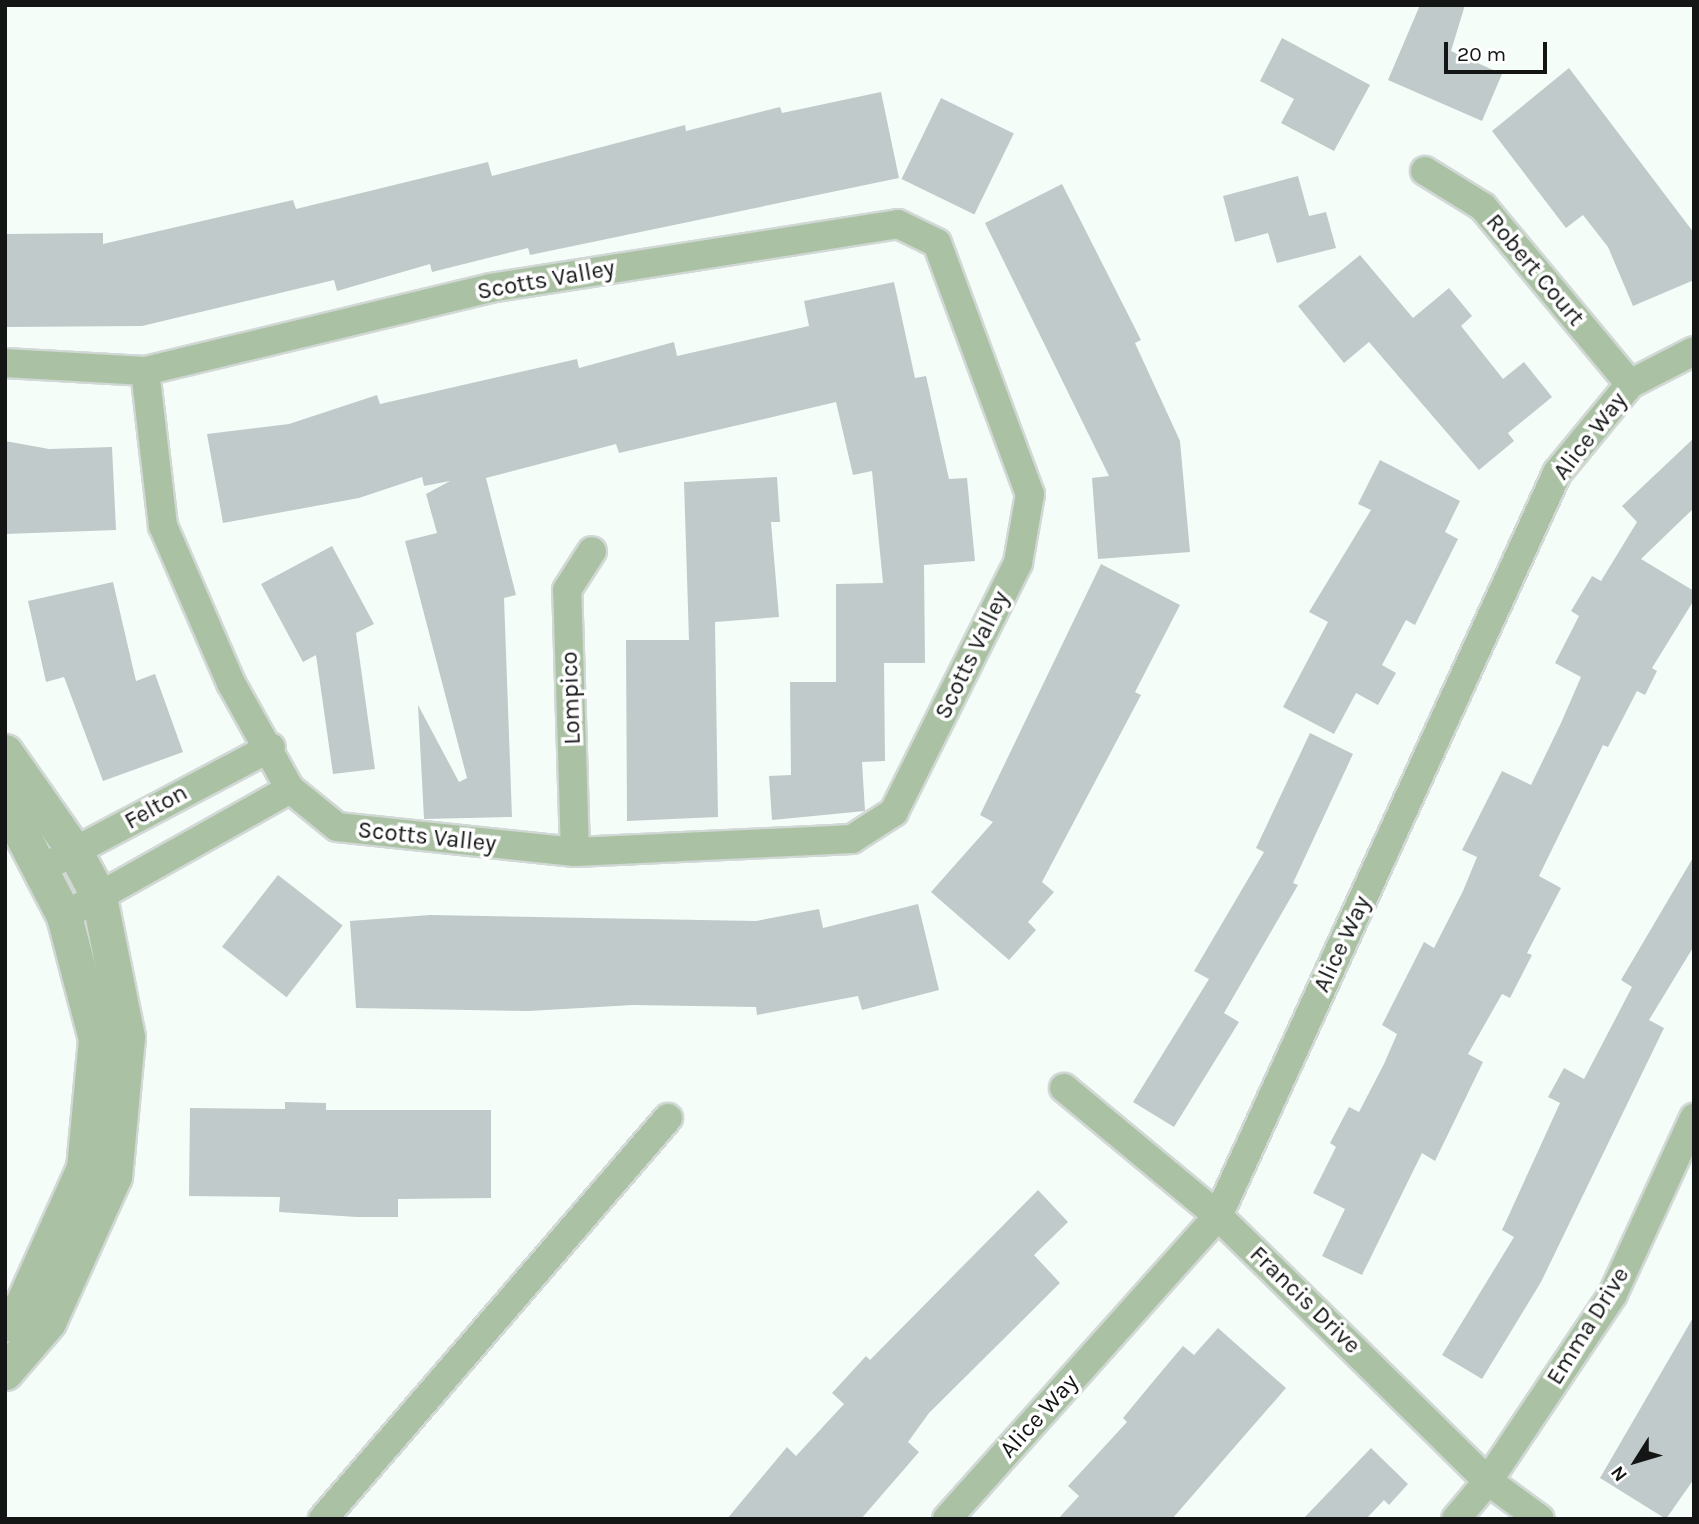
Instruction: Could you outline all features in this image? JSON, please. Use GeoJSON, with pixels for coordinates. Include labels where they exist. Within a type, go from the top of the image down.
{"type":"FeatureCollection","features":[{"type":"Feature","properties":{"kind":"street","name":"Robert Court"},"geometry":{"type":"LineString","coordinates":[[1425,172],[1483,207],[1630,384]]}},
{"type":"Feature","properties":{"kind":"street","name":"Scotts Valley"},"geometry":{"type":"LineString","coordinates":[[5,363],[145,371],[490,288],[898,224],[937,243],[1030,494],[1018,563],[894,811],[852,839],[575,852],[337,827],[290,789],[271,747],[231,683],[163,526],[145,371]]}},
{"type":"Feature","properties":{"kind":"street","name":"Alice Way"},"geometry":{"type":"LineString","coordinates":[[947,1519],[1218,1216],[1557,473],[1630,384],[1694,351]]}},
{"type":"Feature","properties":{"kind":"street","name":"Lompico"},"geometry":{"type":"LineString","coordinates":[[575,852],[567,590],[592,551]]}},
{"type":"Feature","properties":{"kind":"street","name":"Felton"},"geometry":{"type":"LineString","coordinates":[[41,869],[271,747]]}},
{"type":"Feature","properties":{"kind":"street"},"geometry":{"type":"LineString","coordinates":[[5,752],[75,852],[99,897],[127,1038],[114,1176],[48,1322],[5,1372]]}},
{"type":"Feature","properties":{"kind":"street","name":"Felton"},"geometry":{"type":"LineString","coordinates":[[64,916],[290,789]]}},
{"type":"Feature","properties":{"kind":"street"},"geometry":{"type":"LineString","coordinates":[[5,802],[64,916],[96,1039],[84,1168],[22,1305],[5,1324]]}},
{"type":"Feature","properties":{"kind":"street","name":"Francis Drive"},"geometry":{"type":"LineString","coordinates":[[1064,1088],[1218,1216],[1488,1481],[1540,1519]]}},
{"type":"Feature","properties":{"kind":"street"},"geometry":{"type":"LineString","coordinates":[[323,1519],[668,1118]]}},
{"type":"Feature","properties":{"kind":"street","name":"Emma Drive"},"geometry":{"type":"LineString","coordinates":[[1456,1519],[1488,1481],[1613,1294],[1694,1118]]}},
{"type":"Feature","properties":{"kind":"building"},"geometry":{"type":"Polygon","coordinates":[[[1420,5],[1465,5],[1451,51],[1502,74],[1482,121],[1388,80],[1420,5]]]}},
{"type":"Feature","properties":{"kind":"building"},"geometry":{"type":"Polygon","coordinates":[[[1282,38],[1370,85],[1334,151],[1281,123],[1294,99],[1260,81],[1282,38]]]}},
{"type":"Feature","properties":{"kind":"building"},"geometry":{"type":"Polygon","coordinates":[[[1569,68],[1694,233],[1694,280],[1633,306],[1608,247],[1583,215],[1566,228],[1492,131],[1569,68]]]}},
{"type":"Feature","properties":{"kind":"building"},"geometry":{"type":"Polygon","coordinates":[[[881,92],[899,178],[530,255],[528,248],[432,272],[430,264],[337,291],[334,280],[142,326],[5,327],[5,234],[103,233],[103,244],[293,200],[296,209],[488,162],[492,176],[685,125],[686,131],[780,107],[782,113],[881,92]]]}},
{"type":"Feature","properties":{"kind":"building"},"geometry":{"type":"Polygon","coordinates":[[[941,98],[1014,134],[974,214],[902,179],[941,98]]]}},
{"type":"Feature","properties":{"kind":"building"},"geometry":{"type":"Polygon","coordinates":[[[1298,176],[1309,216],[1326,212],[1336,248],[1277,263],[1268,233],[1235,242],[1223,196],[1298,176]]]}},
{"type":"Feature","properties":{"kind":"building"},"geometry":{"type":"Polygon","coordinates":[[[1062,184],[1141,340],[1135,343],[1180,441],[1190,552],[1098,559],[1092,478],[1109,476],[985,223],[1062,184]]]}},
{"type":"Feature","properties":{"kind":"building"},"geometry":{"type":"Polygon","coordinates":[[[1360,255],[1413,318],[1449,288],[1472,316],[1461,326],[1503,379],[1524,362],[1552,397],[1508,433],[1514,441],[1479,470],[1369,342],[1344,363],[1298,306],[1360,255]]]}},
{"type":"Feature","properties":{"kind":"building"},"geometry":{"type":"Polygon","coordinates":[[[894,282],[915,378],[926,376],[949,479],[967,478],[975,561],[924,565],[925,663],[884,663],[885,761],[862,762],[865,811],[772,820],[769,776],[791,775],[790,682],[836,682],[836,584],[883,583],[872,471],[853,475],[836,402],[619,453],[616,444],[486,478],[516,595],[504,598],[512,817],[424,819],[418,705],[459,782],[467,778],[405,541],[437,533],[426,494],[450,481],[424,486],[422,477],[359,498],[223,523],[207,434],[289,424],[377,395],[380,404],[577,359],[579,368],[674,342],[677,356],[809,326],[804,301],[894,282]]]}},
{"type":"Feature","properties":{"kind":"building"},"geometry":{"type":"Polygon","coordinates":[[[1694,438],[1694,508],[1641,559],[1694,591],[1694,600],[1652,668],[1657,671],[1645,695],[1637,691],[1608,747],[1603,745],[1539,876],[1561,888],[1527,953],[1532,955],[1510,998],[1502,994],[1468,1054],[1483,1062],[1435,1161],[1422,1153],[1362,1275],[1322,1256],[1345,1209],[1313,1193],[1336,1147],[1330,1143],[1349,1107],[1359,1112],[1384,1064],[1397,1034],[1382,1025],[1424,942],[1434,948],[1463,891],[1477,857],[1462,850],[1502,771],[1531,785],[1561,723],[1581,677],[1555,663],[1579,616],[1571,611],[1592,576],[1601,581],[1637,522],[1622,506],[1694,438]]]}},
{"type":"Feature","properties":{"kind":"building"},"geometry":{"type":"Polygon","coordinates":[[[5,441],[49,449],[112,447],[116,530],[5,534],[5,441]]]}},
{"type":"Feature","properties":{"kind":"building"},"geometry":{"type":"Polygon","coordinates":[[[1380,460],[1460,501],[1445,532],[1458,539],[1415,625],[1406,620],[1382,665],[1396,673],[1378,705],[1356,693],[1334,734],[1283,707],[1328,622],[1309,612],[1371,510],[1358,504],[1380,460]]]}},
{"type":"Feature","properties":{"kind":"building"},"geometry":{"type":"Polygon","coordinates":[[[777,477],[780,522],[771,522],[779,617],[715,622],[718,817],[627,821],[626,640],[689,640],[684,482],[777,477]]]}},
{"type":"Feature","properties":{"kind":"building"},"geometry":{"type":"Polygon","coordinates":[[[332,546],[374,624],[356,633],[375,769],[333,774],[316,655],[303,662],[261,584],[332,546]]]}},
{"type":"Feature","properties":{"kind":"building"},"geometry":{"type":"Polygon","coordinates":[[[1101,564],[1180,605],[1135,692],[1141,695],[1042,882],[1054,892],[1028,922],[1036,930],[1009,960],[931,892],[993,822],[980,815],[1101,564]]]}},
{"type":"Feature","properties":{"kind":"building"},"geometry":{"type":"Polygon","coordinates":[[[113,582],[136,681],[155,674],[183,752],[103,781],[64,677],[46,682],[28,601],[113,582]]]}},
{"type":"Feature","properties":{"kind":"building"},"geometry":{"type":"Polygon","coordinates":[[[1310,733],[1353,754],[1293,883],[1298,885],[1224,1013],[1239,1022],[1174,1127],[1133,1102],[1209,979],[1194,971],[1264,852],[1256,848],[1310,733]]]}},
{"type":"Feature","properties":{"kind":"building"},"geometry":{"type":"Polygon","coordinates":[[[1694,856],[1694,946],[1649,1020],[1664,1028],[1541,1282],[1482,1379],[1442,1355],[1514,1237],[1502,1230],[1560,1103],[1548,1097],[1564,1068],[1584,1079],[1632,987],[1621,980],[1694,856]]]}},
{"type":"Feature","properties":{"kind":"building"},"geometry":{"type":"Polygon","coordinates":[[[278,875],[343,925],[287,997],[222,947],[278,875]]]}},
{"type":"Feature","properties":{"kind":"building"},"geometry":{"type":"Polygon","coordinates":[[[918,904],[939,990],[862,1010],[858,996],[757,1015],[756,1007],[633,1005],[529,1011],[356,1008],[350,921],[430,915],[756,921],[819,909],[823,928],[918,904]]]}},
{"type":"Feature","properties":{"kind":"building"},"geometry":{"type":"Polygon","coordinates":[[[285,1102],[326,1103],[326,1110],[491,1110],[491,1198],[398,1199],[398,1217],[357,1217],[279,1212],[280,1197],[189,1196],[190,1108],[285,1109],[285,1102]]]}},
{"type":"Feature","properties":{"kind":"building"},"geometry":{"type":"Polygon","coordinates":[[[1038,1190],[1068,1222],[1034,1255],[1060,1283],[929,1413],[908,1442],[919,1452],[861,1519],[727,1519],[787,1447],[796,1456],[844,1404],[832,1393],[866,1356],[870,1360],[1038,1190]]]}},
{"type":"Feature","properties":{"kind":"building"},"geometry":{"type":"Polygon","coordinates":[[[1694,1316],[1694,1479],[1666,1519],[1600,1478],[1694,1316]]]}},
{"type":"Feature","properties":{"kind":"building"},"geometry":{"type":"Polygon","coordinates":[[[1218,1328],[1286,1388],[1172,1519],[1058,1519],[1079,1496],[1068,1486],[1127,1422],[1123,1418],[1156,1378],[1183,1346],[1194,1355],[1218,1328]]]}},
{"type":"Feature","properties":{"kind":"building"},"geometry":{"type":"Polygon","coordinates":[[[1371,1448],[1408,1484],[1389,1505],[1384,1500],[1366,1519],[1303,1519],[1371,1448]]]}}]}
